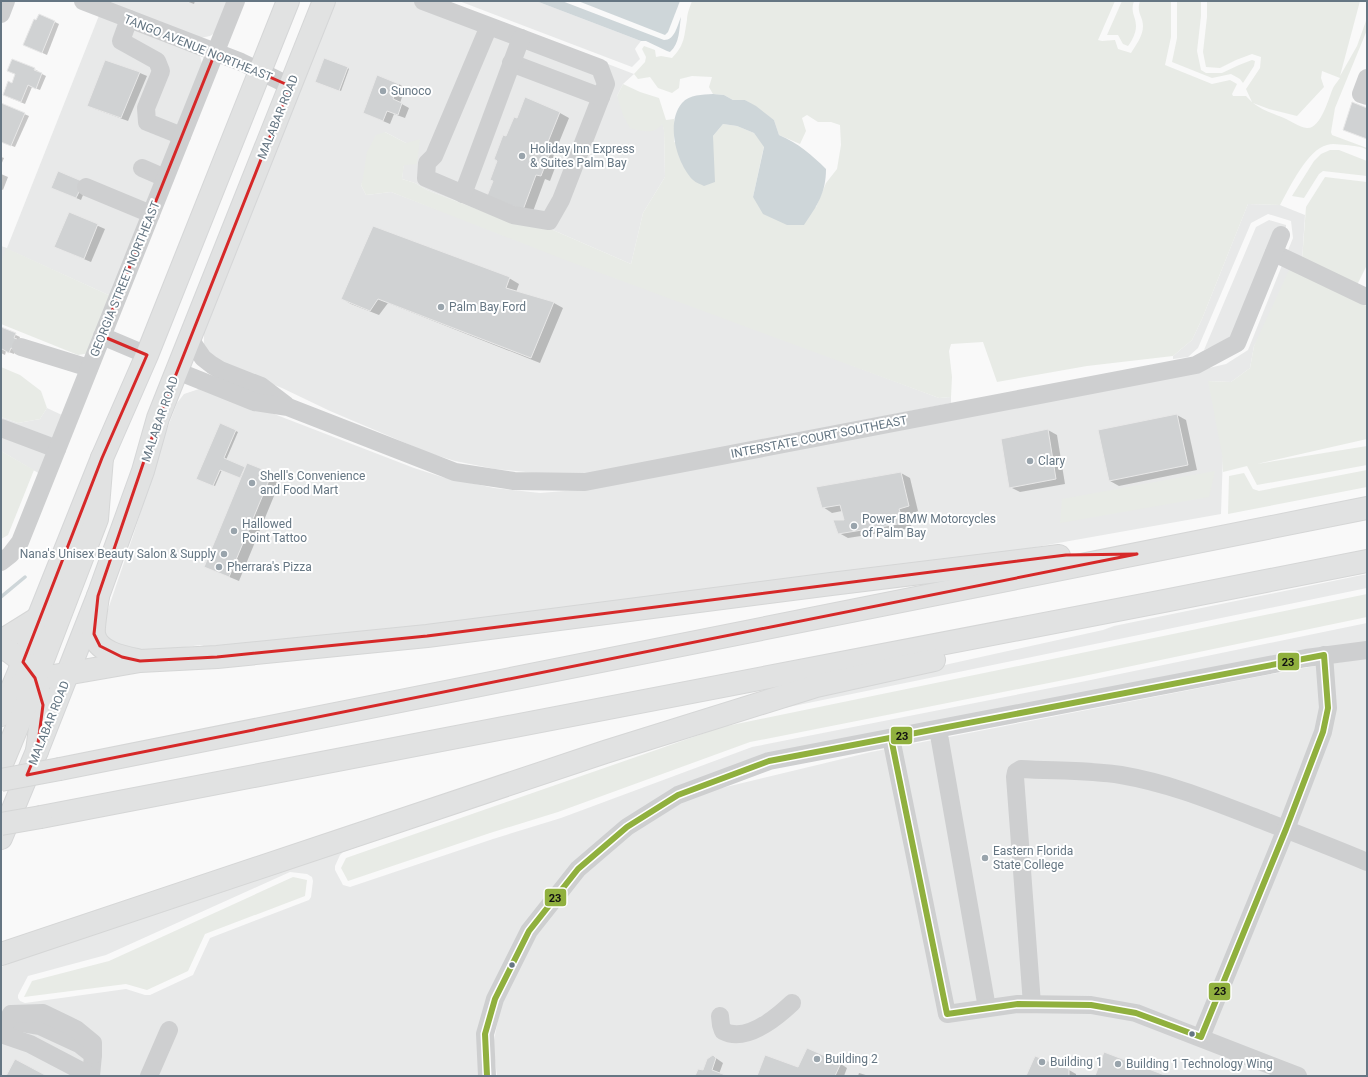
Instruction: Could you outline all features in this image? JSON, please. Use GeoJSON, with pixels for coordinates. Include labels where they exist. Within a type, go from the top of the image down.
{"type":"FeatureCollection","features":[{"type":"Feature","properties":{"kind":"main road"},"geometry":{"type":"LineString","coordinates":[[1,766],[18,725],[38,618],[102,458],[165,311],[288,1]]}},
{"type":"Feature","properties":{"kind":"main road","name":"MALABAR ROAD"},"geometry":{"type":"LineString","coordinates":[[1,838],[69,673],[143,470],[158,420],[324,1]]}},
{"type":"Feature","properties":{"kind":"main road"},"geometry":{"type":"LineString","coordinates":[[165,311],[166,348],[169,362],[177,371]]}},
{"type":"Feature","properties":{"kind":"main road"},"geometry":{"type":"LineString","coordinates":[[5,705],[25,681],[97,518],[102,458]]}},
{"type":"Feature","properties":{"kind":"main road"},"geometry":{"type":"LineString","coordinates":[[1,780],[1367,508]]}},
{"type":"Feature","properties":{"kind":"main road"},"geometry":{"type":"LineString","coordinates":[[29,670],[69,673],[140,661],[217,657],[428,636],[1066,555],[1136,554]]}},
{"type":"Feature","properties":{"kind":"main road"},"geometry":{"type":"LineString","coordinates":[[1,824],[1367,561]]}},
{"type":"Feature","properties":{"kind":"main road"},"geometry":{"type":"LineString","coordinates":[[98,596],[94,634],[100,646],[122,657],[140,661]]}},
{"type":"Feature","properties":{"kind":"main road"},"geometry":{"type":"LineString","coordinates":[[1,954],[605,752],[808,689],[1100,624],[1164,601]]}},
{"type":"Feature","properties":{"kind":"main road"},"geometry":{"type":"LineString","coordinates":[[1,641],[38,618]]}},
{"type":"Feature","properties":{"kind":"main road"},"geometry":{"type":"LineString","coordinates":[[1,647],[10,652],[29,670],[43,705],[38,751]]}},
{"type":"Feature","properties":{"kind":"street"},"geometry":{"type":"LineString","coordinates":[[1,14],[6,1]]}},
{"type":"Feature","properties":{"kind":"street","name":"TANGO AVENUE NORTHEAST"},"geometry":{"type":"LineString","coordinates":[[83,1],[121,11],[215,53],[241,62],[290,86]]}},
{"type":"Feature","properties":{"kind":"street","name":"GEORGIA STREET NORTHEAST"},"geometry":{"type":"LineString","coordinates":[[6,558],[20,542],[236,1]]}},
{"type":"Feature","properties":{"kind":"street"},"geometry":{"type":"LineString","coordinates":[[423,1],[600,68],[606,84],[561,200],[548,221],[513,215],[426,178],[427,163],[434,156],[489,26]]}},
{"type":"Feature","properties":{"kind":"street"},"geometry":{"type":"LineString","coordinates":[[121,11],[121,41],[157,61],[162,70],[146,108],[147,122],[182,136]]}},
{"type":"Feature","properties":{"kind":"street"},"geometry":{"type":"LineString","coordinates":[[463,194],[520,38]]}},
{"type":"Feature","properties":{"kind":"street"},"geometry":{"type":"LineString","coordinates":[[511,62],[601,97]]}},
{"type":"Feature","properties":{"kind":"street"},"geometry":{"type":"LineString","coordinates":[[1367,78],[1360,94],[1367,96]]}},
{"type":"Feature","properties":{"kind":"street"},"geometry":{"type":"LineString","coordinates":[[142,168],[165,178]]}},
{"type":"Feature","properties":{"kind":"street"},"geometry":{"type":"LineString","coordinates":[[86,188],[151,214]]}},
{"type":"Feature","properties":{"kind":"street","name":"INTERSTATE COURT SOUTHEAST"},"geometry":{"type":"LineString","coordinates":[[177,371],[254,402],[288,407],[455,472],[514,482],[585,482],[1196,365],[1237,343],[1281,235]]}},
{"type":"Feature","properties":{"kind":"street"},"geometry":{"type":"LineString","coordinates":[[1274,253],[1364,296]]}},
{"type":"Feature","properties":{"kind":"street"},"geometry":{"type":"LineString","coordinates":[[102,336],[147,355]]}},
{"type":"Feature","properties":{"kind":"street","name":"INTERSTATE COURT SOUTHEAST"},"geometry":{"type":"LineString","coordinates":[[190,339],[203,358],[212,365],[220,370],[261,386],[288,407]]}},
{"type":"Feature","properties":{"kind":"street"},"geometry":{"type":"LineString","coordinates":[[21,347],[89,368]]}},
{"type":"Feature","properties":{"kind":"street"},"geometry":{"type":"LineString","coordinates":[[1,428],[57,449]]}},
{"type":"Feature","properties":{"kind":"street"},"geometry":{"type":"LineString","coordinates":[[487,1076],[485,1034],[495,999],[529,931],[578,870],[627,827],[678,795],[769,761],[1324,655],[1367,650]]}},
{"type":"Feature","properties":{"kind":"street"},"geometry":{"type":"LineString","coordinates":[[1201,1038],[1286,829],[1324,726],[1328,708],[1324,655]]}},
{"type":"Feature","properties":{"kind":"street"},"geometry":{"type":"LineString","coordinates":[[938,728],[987,1008]]}},
{"type":"Feature","properties":{"kind":"street"},"geometry":{"type":"LineString","coordinates":[[891,738],[947,1014],[1018,1004],[1091,1005],[1136,1013],[1201,1038],[1261,1069],[1298,1076]]}},
{"type":"Feature","properties":{"kind":"street"},"geometry":{"type":"LineString","coordinates":[[1032,1004],[1015,777],[1016,772],[1020,770],[1120,775],[1188,792],[1286,829],[1367,862]]}},
{"type":"Feature","properties":{"kind":"street"},"geometry":{"type":"LineString","coordinates":[[720,1016],[723,1031],[729,1034],[746,1034],[776,1018],[792,1004]]}},
{"type":"Feature","properties":{"kind":"street"},"geometry":{"type":"LineString","coordinates":[[3,1032],[40,1026],[79,1044],[93,1055],[91,1076]]}},
{"type":"Feature","properties":{"kind":"street"},"geometry":{"type":"LineString","coordinates":[[149,1076],[169,1030]]}},
{"type":"Feature","properties":{"kind":"street"},"geometry":{"type":"LineString","coordinates":[[3,1032],[30,1044],[91,1076]]}},
{"type":"Feature","properties":{"kind":"street"},"geometry":{"type":"LineString","coordinates":[[3,1032],[67,1076]]}},
{"type":"Feature","properties":{"kind":"street"},"geometry":{"type":"LineString","coordinates":[[81,1076],[91,1076]]}},
{"type":"Feature","properties":{"kind":"highlighted area"},"geometry":{"type":"Polygon","coordinates":[[[215,53],[290,86],[158,420],[98,596],[94,634],[100,646],[122,657],[140,661],[217,657],[427,636],[1066,555],[1137,554],[27,775],[37,751],[43,705],[35,678],[23,662],[102,458],[147,355],[102,336],[215,53]]]}},
{"type":"Feature","properties":{"kind":"shaded area"},"geometry":{"type":"Polygon","coordinates":[[[105,1],[230,1],[218,31],[210,36],[200,38],[105,1]]]}},
{"type":"Feature","properties":{"kind":"shaded area"},"geometry":{"type":"Polygon","coordinates":[[[336,1],[443,1],[634,74],[623,84],[617,96],[663,123],[665,177],[643,213],[631,264],[546,227],[490,214],[402,179],[406,143],[385,132],[361,185],[366,195],[391,192],[939,398],[951,397],[951,403],[594,473],[546,474],[495,469],[455,461],[429,453],[330,411],[282,388],[218,362],[204,345],[204,331],[336,1]]]}},
{"type":"Feature","properties":{"kind":"shaded area"},"geometry":{"type":"Polygon","coordinates":[[[459,1],[536,1],[641,41],[635,49],[640,59],[632,67],[459,1]]]}},
{"type":"Feature","properties":{"kind":"shaded area"},"geometry":{"type":"Polygon","coordinates":[[[536,1],[562,1],[664,40],[671,38],[681,17],[676,44],[670,52],[646,41],[641,41],[536,1]]]}},
{"type":"Feature","properties":{"kind":"shaded area"},"geometry":{"type":"Polygon","coordinates":[[[578,1],[680,1],[668,32],[665,35],[578,1]]]}},
{"type":"Feature","properties":{"kind":"shaded area"},"geometry":{"type":"Polygon","coordinates":[[[692,1],[1115,1],[1098,40],[1115,40],[1118,49],[1131,53],[1143,30],[1143,23],[1139,12],[1140,1],[1171,1],[1171,37],[1165,65],[1212,84],[1230,80],[1237,84],[1232,94],[1233,96],[1246,96],[1252,102],[1246,89],[1260,68],[1261,57],[1252,54],[1220,68],[1206,67],[1203,52],[1207,17],[1207,1],[1360,1],[1340,76],[1357,46],[1367,18],[1367,30],[1335,108],[1331,132],[1332,135],[1367,148],[1367,150],[1357,146],[1334,144],[1320,148],[1306,161],[1280,205],[1248,204],[1202,319],[1192,340],[1173,356],[1087,366],[997,382],[983,342],[951,344],[949,351],[952,377],[951,397],[939,398],[568,261],[391,192],[366,195],[361,185],[367,152],[376,135],[385,132],[406,143],[420,139],[417,164],[404,165],[402,179],[490,214],[546,227],[631,264],[643,213],[665,177],[664,130],[662,124],[652,131],[643,131],[630,128],[623,115],[617,96],[623,84],[640,92],[659,98],[666,120],[674,119],[674,142],[713,156],[713,136],[723,124],[737,126],[754,133],[764,146],[753,197],[816,207],[826,183],[837,169],[841,145],[840,125],[831,122],[818,122],[807,115],[802,118],[806,131],[800,144],[779,135],[774,120],[745,100],[733,100],[724,95],[713,94],[709,87],[712,77],[692,76],[680,79],[679,88],[672,93],[658,88],[650,77],[638,79],[634,74],[645,62],[646,57],[642,49],[644,46],[655,50],[656,57],[661,56],[672,58],[676,53],[682,44],[692,1]],[[1322,71],[1321,78],[1324,87],[1297,116],[1269,109],[1253,103],[1264,110],[1301,126],[1307,128],[1312,127],[1324,112],[1333,88],[1340,78],[1322,71]]]}},
{"type":"Feature","properties":{"kind":"shaded area"},"geometry":{"type":"Polygon","coordinates":[[[1122,1],[1134,1],[1133,12],[1136,29],[1134,37],[1128,46],[1123,44],[1118,35],[1107,35],[1122,1]]]}},
{"type":"Feature","properties":{"kind":"shaded area"},"geometry":{"type":"Polygon","coordinates":[[[1177,1],[1201,1],[1197,51],[1201,70],[1206,73],[1222,73],[1252,60],[1255,61],[1254,66],[1243,83],[1240,79],[1231,74],[1212,78],[1172,62],[1177,38],[1177,1]]]}},
{"type":"Feature","properties":{"kind":"shaded area"},"geometry":{"type":"Polygon","coordinates":[[[100,13],[195,52],[200,56],[202,64],[113,297],[7,249],[1,264],[1,246],[7,248],[100,13]]]}},
{"type":"Feature","properties":{"kind":"shaded area"},"geometry":{"type":"Polygon","coordinates":[[[713,94],[724,95],[733,100],[745,100],[756,106],[774,120],[779,135],[804,150],[826,169],[826,178],[820,199],[804,225],[787,225],[763,214],[753,197],[764,147],[754,133],[737,126],[723,124],[713,136],[715,182],[704,186],[694,181],[687,173],[678,154],[675,143],[674,121],[677,111],[682,103],[689,98],[713,94]]]}},
{"type":"Feature","properties":{"kind":"shaded area"},"geometry":{"type":"Polygon","coordinates":[[[1330,150],[1339,150],[1367,161],[1367,176],[1323,171],[1319,174],[1304,198],[1292,196],[1314,161],[1321,154],[1330,150]]]}},
{"type":"Feature","properties":{"kind":"shaded area"},"geometry":{"type":"Polygon","coordinates":[[[1325,177],[1367,182],[1367,265],[1357,285],[1302,261],[1306,207],[1325,177]]]}},
{"type":"Feature","properties":{"kind":"shaded area"},"geometry":{"type":"Polygon","coordinates":[[[1248,204],[1280,205],[1305,215],[1302,261],[1254,346],[1250,368],[1231,382],[1209,381],[1223,454],[1221,514],[997,554],[823,579],[221,650],[200,645],[143,653],[107,641],[103,624],[166,432],[177,403],[184,394],[202,388],[217,392],[414,468],[442,477],[494,488],[540,493],[577,490],[1192,372],[1226,364],[1248,350],[1293,238],[1291,221],[1268,214],[1251,223],[1198,348],[1188,357],[1173,359],[1173,356],[1192,340],[1202,319],[1248,204]]]}},
{"type":"Feature","properties":{"kind":"shaded area"},"geometry":{"type":"Polygon","coordinates":[[[1269,220],[1286,225],[1286,230],[1277,227],[1231,339],[1204,350],[1256,227],[1269,220]]]}},
{"type":"Feature","properties":{"kind":"shaded area"},"geometry":{"type":"Polygon","coordinates":[[[6,248],[113,297],[90,353],[78,355],[1,324],[1,264],[6,248]]]}},
{"type":"Feature","properties":{"kind":"shaded area"},"geometry":{"type":"Polygon","coordinates":[[[1290,268],[1367,306],[1367,439],[1257,464],[1367,446],[1367,465],[1257,485],[1247,466],[1223,472],[1222,454],[1208,381],[1231,382],[1250,368],[1254,346],[1290,268]]]}},
{"type":"Feature","properties":{"kind":"shaded area"},"geometry":{"type":"Polygon","coordinates":[[[1,367],[20,375],[41,391],[47,408],[40,419],[18,423],[1,417],[1,367]]]}},
{"type":"Feature","properties":{"kind":"shaded area"},"geometry":{"type":"Polygon","coordinates":[[[47,408],[64,416],[40,474],[1,451],[1,417],[18,423],[40,419],[47,408]]]}},
{"type":"Feature","properties":{"kind":"shaded area"},"geometry":{"type":"Polygon","coordinates":[[[1,451],[34,470],[8,535],[1,539],[1,451]]]}},
{"type":"Feature","properties":{"kind":"shaded area"},"geometry":{"type":"Polygon","coordinates":[[[1367,470],[1367,487],[1228,514],[1229,476],[1244,473],[1253,489],[1259,491],[1367,470]]]}},
{"type":"Feature","properties":{"kind":"shaded area"},"geometry":{"type":"Polygon","coordinates":[[[1215,471],[1209,497],[1060,523],[1062,499],[1215,471]]]}},
{"type":"Feature","properties":{"kind":"shaded area"},"geometry":{"type":"Polygon","coordinates":[[[1367,574],[1367,588],[740,717],[818,693],[1103,630],[1114,626],[1367,574]]]}},
{"type":"Feature","properties":{"kind":"shaded area"},"geometry":{"type":"Polygon","coordinates":[[[1367,594],[1367,617],[1079,677],[750,742],[558,812],[490,833],[348,881],[341,868],[346,858],[722,727],[1367,594]]]}},
{"type":"Feature","properties":{"kind":"shaded area"},"geometry":{"type":"Polygon","coordinates":[[[1367,623],[1367,644],[674,789],[522,928],[480,1076],[1,1076],[1,967],[23,958],[663,741],[343,852],[335,866],[335,870],[343,885],[350,887],[561,818],[752,747],[1081,682],[1367,623]],[[290,872],[106,955],[28,976],[18,995],[18,998],[20,1001],[25,1003],[126,989],[145,995],[150,995],[193,975],[210,938],[309,900],[311,897],[313,881],[312,877],[307,874],[290,872]]]}},
{"type":"Feature","properties":{"kind":"shaded area","name":"Eastern Florida State College"},"geometry":{"type":"Polygon","coordinates":[[[1367,658],[1367,1076],[497,1076],[493,1045],[501,1005],[535,935],[580,879],[625,836],[697,794],[871,752],[1303,668],[1367,658]]]}},
{"type":"Feature","properties":{"kind":"shaded area"},"geometry":{"type":"Polygon","coordinates":[[[293,877],[307,880],[305,896],[205,934],[188,971],[147,990],[126,984],[24,997],[32,981],[109,961],[293,877]]]}},
{"type":"Feature","properties":{"kind":"building"},"geometry":{"type":"Polygon","coordinates":[[[39,14],[55,21],[42,53],[23,45],[34,19],[36,20],[39,14]]]}},
{"type":"Feature","properties":{"kind":"building"},"geometry":{"type":"Polygon","coordinates":[[[324,58],[348,67],[339,91],[315,82],[324,58]]]}},
{"type":"Feature","properties":{"kind":"building"},"geometry":{"type":"Polygon","coordinates":[[[12,59],[35,68],[34,70],[42,73],[36,89],[28,85],[21,102],[3,95],[8,81],[12,83],[15,74],[7,71],[12,59]]]}},
{"type":"Feature","properties":{"kind":"building"},"geometry":{"type":"Polygon","coordinates":[[[105,60],[140,72],[121,118],[87,106],[105,60]]]}},
{"type":"Feature","properties":{"kind":"building","name":"Sunoco"},"geometry":{"type":"Polygon","coordinates":[[[377,75],[399,84],[393,99],[402,103],[398,115],[387,111],[383,121],[363,113],[377,75]]]}},
{"type":"Feature","properties":{"kind":"building","name":"Holiday Inn Express & Suites Palm Bay"},"geometry":{"type":"Polygon","coordinates":[[[525,97],[560,112],[544,152],[550,153],[541,176],[536,175],[523,210],[487,196],[493,181],[490,180],[497,161],[494,159],[503,135],[506,136],[514,117],[517,118],[525,97]]]}},
{"type":"Feature","properties":{"kind":"building"},"geometry":{"type":"Polygon","coordinates":[[[1352,102],[1367,108],[1367,139],[1343,130],[1352,102]]]}},
{"type":"Feature","properties":{"kind":"building"},"geometry":{"type":"Polygon","coordinates":[[[1,103],[25,113],[11,146],[1,142],[1,103]]]}},
{"type":"Feature","properties":{"kind":"building"},"geometry":{"type":"Polygon","coordinates":[[[58,171],[84,182],[76,198],[51,188],[58,171]]]}},
{"type":"Feature","properties":{"kind":"building"},"geometry":{"type":"Polygon","coordinates":[[[69,212],[98,224],[84,259],[54,247],[69,212]]]}},
{"type":"Feature","properties":{"kind":"building"},"geometry":{"type":"Polygon","coordinates":[[[373,226],[510,277],[506,288],[554,302],[531,358],[378,299],[370,311],[341,299],[373,226]]]}},
{"type":"Feature","properties":{"kind":"building"},"geometry":{"type":"Polygon","coordinates":[[[1,327],[16,333],[14,338],[17,339],[13,349],[11,348],[9,353],[2,349],[1,351],[1,327]]]}},
{"type":"Feature","properties":{"kind":"building"},"geometry":{"type":"Polygon","coordinates":[[[1177,414],[1188,465],[1109,481],[1098,430],[1177,414]]]}},
{"type":"Feature","properties":{"kind":"building"},"geometry":{"type":"Polygon","coordinates":[[[220,423],[236,430],[224,458],[245,467],[240,478],[220,470],[213,486],[196,479],[220,423]]]}},
{"type":"Feature","properties":{"kind":"building"},"geometry":{"type":"Polygon","coordinates":[[[1048,429],[1056,479],[1009,488],[1001,439],[1048,429]]]}},
{"type":"Feature","properties":{"kind":"building"},"geometry":{"type":"Polygon","coordinates":[[[247,463],[272,473],[229,577],[204,567],[247,463]]]}},
{"type":"Feature","properties":{"kind":"building"},"geometry":{"type":"Polygon","coordinates":[[[901,472],[909,506],[899,509],[904,523],[838,534],[833,520],[844,520],[840,505],[822,508],[816,487],[901,472]]]}},
{"type":"Feature","properties":{"kind":"building","name":"Building 2"},"geometry":{"type":"Polygon","coordinates":[[[807,1048],[841,1063],[835,1076],[757,1076],[765,1055],[798,1067],[807,1048]]]}},
{"type":"Feature","properties":{"kind":"building","name":"Building 1 Technology Wing"},"geometry":{"type":"Polygon","coordinates":[[[1104,1052],[1167,1076],[1095,1076],[1104,1052]]]}},
{"type":"Feature","properties":{"kind":"building"},"geometry":{"type":"Polygon","coordinates":[[[713,1055],[716,1058],[712,1070],[728,1076],[695,1076],[698,1069],[703,1070],[707,1059],[713,1055]]]}},
{"type":"Feature","properties":{"kind":"building","name":"Building 1"},"geometry":{"type":"Polygon","coordinates":[[[1035,1056],[1069,1069],[1069,1076],[1026,1076],[1035,1056]]]}},
{"type":"Feature","properties":{"kind":"building"},"geometry":{"type":"Polygon","coordinates":[[[15,1059],[47,1076],[6,1076],[15,1059]]]}},
{"type":"Feature","properties":{"kind":"waterway"},"geometry":{"type":"LineString","coordinates":[[1,597],[25,577]]}},
{"type":"Feature","properties":{"kind":"transit line","name":"23"},"geometry":{"type":"LineString","coordinates":[[487,1076],[485,1034],[495,999],[529,931],[578,869],[627,827],[678,795],[769,761],[1324,655],[1328,708],[1323,732],[1286,829],[1201,1037],[1136,1013],[1091,1005],[1018,1004],[947,1014],[891,738]]}},
{"type":"Feature","properties":{"kind":"place","name":"Sunoco"},"geometry":{"type":"Point","coordinates":[383,91]}},
{"type":"Feature","properties":{"kind":"place","name":"Holiday Inn Express & Suites Palm Bay"},"geometry":{"type":"Point","coordinates":[522,156]}},
{"type":"Feature","properties":{"kind":"place","name":"Palm Bay Ford"},"geometry":{"type":"Point","coordinates":[441,307]}},
{"type":"Feature","properties":{"kind":"place","name":"Clary"},"geometry":{"type":"Point","coordinates":[1030,461]}},
{"type":"Feature","properties":{"kind":"place","name":"Shell's Convenience and Food Mart"},"geometry":{"type":"Point","coordinates":[252,483]}},
{"type":"Feature","properties":{"kind":"place","name":"Power BMW Motorcycles of Palm Bay"},"geometry":{"type":"Point","coordinates":[854,526]}},
{"type":"Feature","properties":{"kind":"place","name":"Hallowed Point Tattoo"},"geometry":{"type":"Point","coordinates":[234,531]}},
{"type":"Feature","properties":{"kind":"place","name":"Nana's Unisex Beauty Salon & Supply"},"geometry":{"type":"Point","coordinates":[224,554]}},
{"type":"Feature","properties":{"kind":"place","name":"Pherrara's Pizza"},"geometry":{"type":"Point","coordinates":[219,567]}},
{"type":"Feature","properties":{"kind":"place","name":"Eastern Florida State College"},"geometry":{"type":"Point","coordinates":[985,858]}},
{"type":"Feature","properties":{"kind":"place","name":"Building 2"},"geometry":{"type":"Point","coordinates":[817,1059]}},
{"type":"Feature","properties":{"kind":"place","name":"Building 1"},"geometry":{"type":"Point","coordinates":[1042,1062]}},
{"type":"Feature","properties":{"kind":"place","name":"Building 1 Technology Wing"},"geometry":{"type":"Point","coordinates":[1118,1064]}}]}
